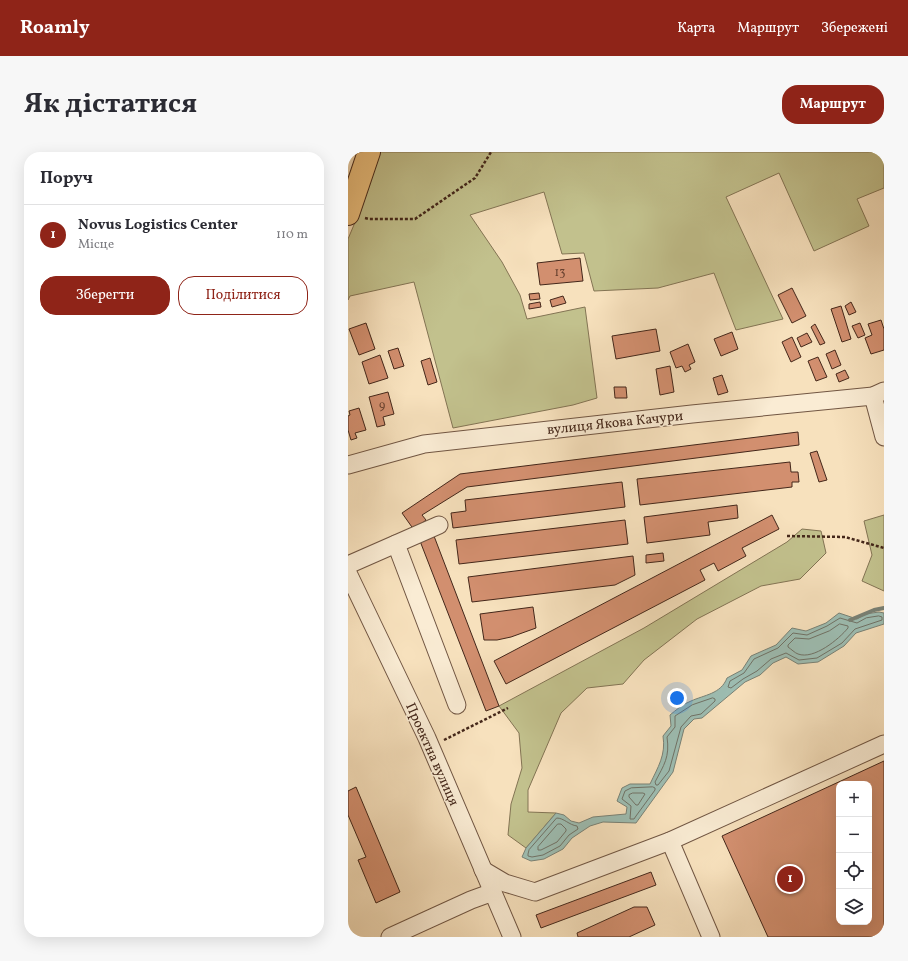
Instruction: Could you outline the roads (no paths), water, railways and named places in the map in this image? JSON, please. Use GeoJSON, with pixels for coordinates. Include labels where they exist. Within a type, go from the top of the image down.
{"type":"FeatureCollection","features":[{"type":"Feature","properties":{"kind":"highway"},"geometry":{"type":"LineString","coordinates":[[348,214],[369,152]]}},
{"type":"Feature","properties":{"kind":"street"},"geometry":{"type":"LineString","coordinates":[[878,394],[884,437]]}},
{"type":"Feature","properties":{"kind":"street","name":"вулиця Якова Качури"},"geometry":{"type":"LineString","coordinates":[[348,465],[424,444],[878,394]]}},
{"type":"Feature","properties":{"kind":"street"},"geometry":{"type":"LineString","coordinates":[[348,565],[439,525]]}},
{"type":"Feature","properties":{"kind":"street"},"geometry":{"type":"LineString","coordinates":[[396,544],[456,705]]}},
{"type":"Feature","properties":{"kind":"street","name":"Проектна вулиця"},"geometry":{"type":"LineString","coordinates":[[348,573],[431,746],[512,937]]}},
{"type":"Feature","properties":{"kind":"street"},"geometry":{"type":"LineString","coordinates":[[483,870],[505,883],[535,892],[670,841],[884,744]]}},
{"type":"Feature","properties":{"kind":"street"},"geometry":{"type":"LineString","coordinates":[[670,841],[711,937]]}},
{"type":"Feature","properties":{"kind":"street"},"geometry":{"type":"LineString","coordinates":[[392,937],[471,900],[492,892]]}},
{"type":"Feature","properties":{"kind":"water"},"geometry":{"type":"Polygon","coordinates":[[[879,612],[884,613],[884,624],[856,633],[844,646],[818,662],[798,664],[786,657],[773,663],[760,675],[745,682],[702,718],[694,719],[684,729],[673,772],[636,823],[603,822],[590,826],[572,838],[563,849],[544,859],[531,861],[522,857],[526,848],[556,813],[564,815],[571,821],[579,823],[593,817],[626,814],[627,807],[617,801],[622,788],[630,784],[650,784],[662,755],[664,743],[663,736],[671,726],[670,715],[685,704],[721,688],[727,678],[742,670],[751,656],[776,645],[792,628],[806,631],[826,623],[839,613],[857,619],[865,614],[879,612]]]}},
{"type":"Feature","properties":{"kind":"waterway"},"geometry":{"type":"LineString","coordinates":[[850,620],[874,610],[884,608]]}},
{"type":"Feature","properties":{"kind":"place","name":"Novus Logistics Center"},"geometry":{"type":"Point","coordinates":[790,879]}}]}
